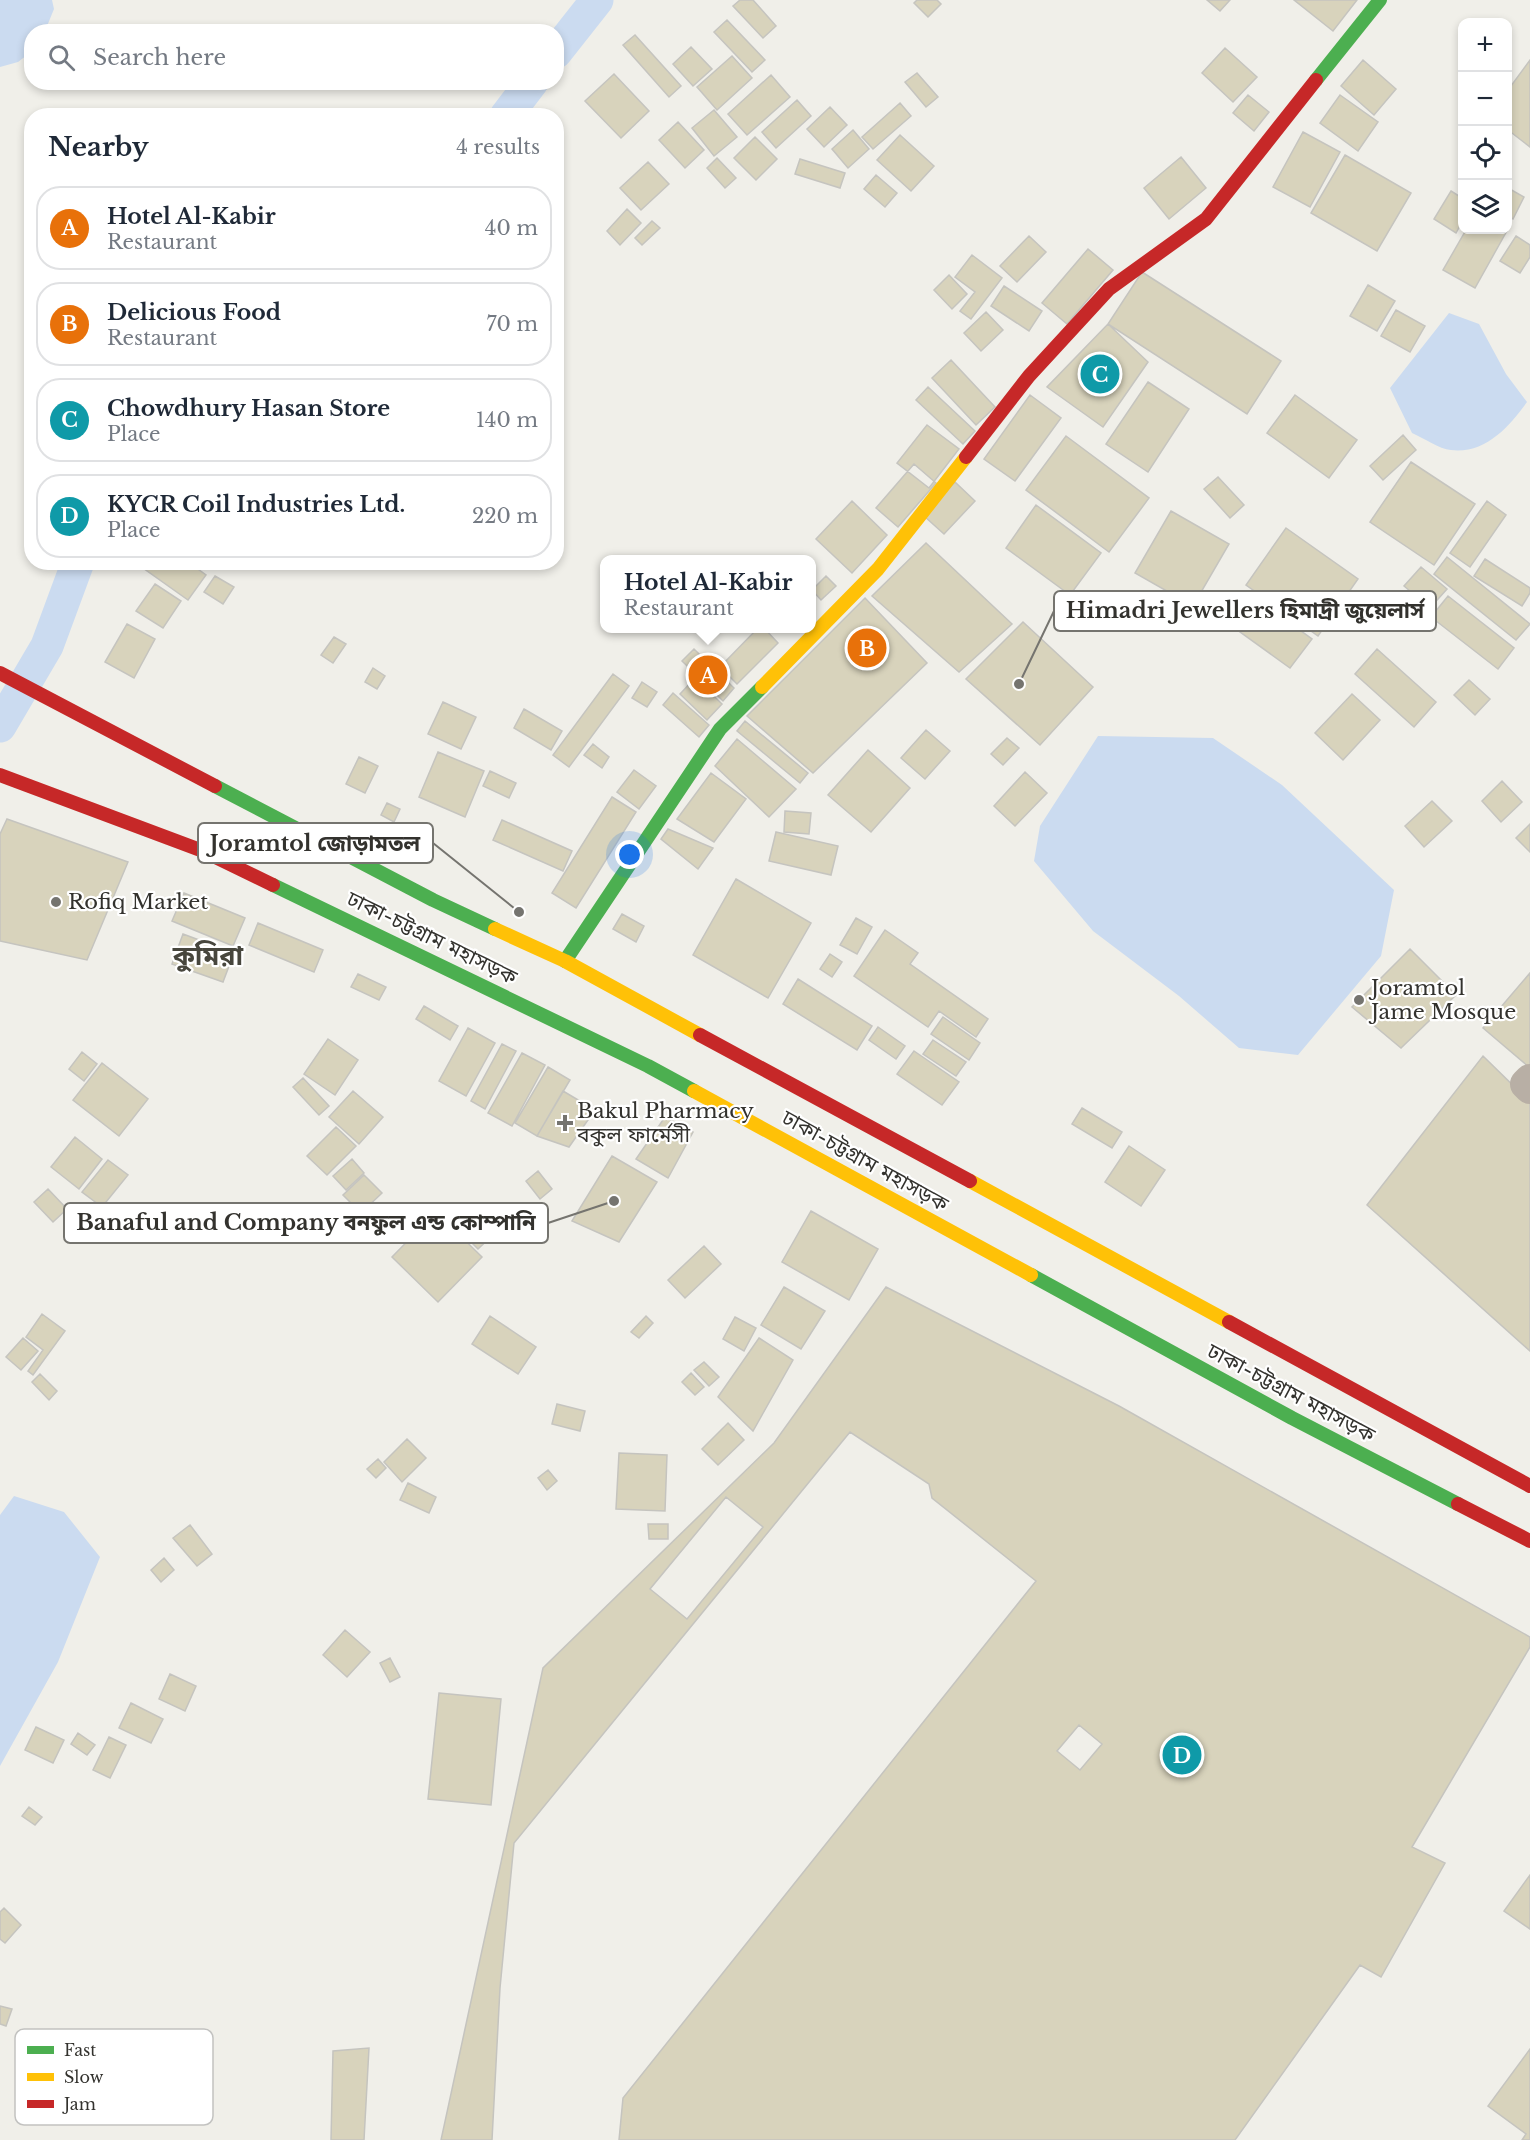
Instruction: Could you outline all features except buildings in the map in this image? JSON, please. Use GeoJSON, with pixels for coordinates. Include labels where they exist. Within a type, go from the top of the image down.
{"type":"FeatureCollection","features":[{"type":"Feature","properties":{"kind":"main road"},"geometry":{"type":"LineString","coordinates":[[816,632],[878,569],[1029,376],[1109,290],[1206,219],[1380,0]]}},
{"type":"Feature","properties":{"kind":"main road"},"geometry":{"type":"LineString","coordinates":[[565,961],[720,729],[815,633]]}},
{"type":"Feature","properties":{"kind":"main road","name":"ঢাকা-চট্টগ্রাম মহাসড়ক"},"geometry":{"type":"LineString","coordinates":[[0,673],[433,900],[565,961],[1530,1486]]}},
{"type":"Feature","properties":{"kind":"main road","name":"ঢাকা-চট্টগ্রাম মহাসড়ক"},"geometry":{"type":"LineString","coordinates":[[0,775],[203,851],[648,1066],[1293,1418],[1530,1541]]}},
{"type":"Feature","properties":{"kind":"street"},"geometry":{"type":"LineString","coordinates":[[1530,1080],[1526,1084],[1530,1088]]}},
{"type":"Feature","properties":{"kind":"water"},"geometry":{"type":"Polygon","coordinates":[[[0,0],[52,0],[54,9],[48,24],[24,24],[24,57],[18,62],[0,67],[0,0]]]}},
{"type":"Feature","properties":{"kind":"water"},"geometry":{"type":"Polygon","coordinates":[[[1449,313],[1479,324],[1506,374],[1527,402],[1495,437],[1475,448],[1463,450],[1442,448],[1412,433],[1390,388],[1449,313]]]}},
{"type":"Feature","properties":{"kind":"water"},"geometry":{"type":"Polygon","coordinates":[[[1098,736],[1213,738],[1282,785],[1394,890],[1381,956],[1298,1055],[1239,1048],[1179,996],[1093,931],[1034,861],[1040,826],[1098,736]]]}},
{"type":"Feature","properties":{"kind":"water"},"geometry":{"type":"Polygon","coordinates":[[[14,1496],[64,1512],[100,1557],[58,1662],[0,1766],[0,1515],[14,1496]]]}},
{"type":"Feature","properties":{"kind":"waterway"},"geometry":{"type":"LineString","coordinates":[[564,42],[597,0]]}},
{"type":"Feature","properties":{"kind":"waterway"},"geometry":{"type":"LineString","coordinates":[[512,108],[526,90]]}},
{"type":"Feature","properties":{"kind":"waterway"},"geometry":{"type":"LineString","coordinates":[[0,726],[47,646],[75,570]]}},
{"type":"Feature","properties":{"kind":"traffic: fast"},"geometry":{"type":"LineString","coordinates":[[1316,80],[1380,0]]}},
{"type":"Feature","properties":{"kind":"traffic: fast"},"geometry":{"type":"LineString","coordinates":[[565,961],[720,729],[762,687]]}},
{"type":"Feature","properties":{"kind":"traffic: fast"},"geometry":{"type":"LineString","coordinates":[[215,786],[433,900],[495,929]]}},
{"type":"Feature","properties":{"kind":"traffic: fast"},"geometry":{"type":"LineString","coordinates":[[273,885],[648,1066],[694,1091]]}},
{"type":"Feature","properties":{"kind":"traffic: fast"},"geometry":{"type":"LineString","coordinates":[[1031,1275],[1292,1418],[1458,1504]]}},
{"type":"Feature","properties":{"kind":"traffic: slow"},"geometry":{"type":"LineString","coordinates":[[816,632],[878,569],[966,457]]}},
{"type":"Feature","properties":{"kind":"traffic: slow"},"geometry":{"type":"LineString","coordinates":[[762,687],[815,633]]}},
{"type":"Feature","properties":{"kind":"traffic: slow"},"geometry":{"type":"LineString","coordinates":[[495,929],[565,961],[700,1035]]}},
{"type":"Feature","properties":{"kind":"traffic: slow"},"geometry":{"type":"LineString","coordinates":[[694,1091],[1031,1275]]}},
{"type":"Feature","properties":{"kind":"traffic: slow"},"geometry":{"type":"LineString","coordinates":[[970,1181],[1229,1322]]}},
{"type":"Feature","properties":{"kind":"traffic: jam"},"geometry":{"type":"LineString","coordinates":[[966,457],[1029,376],[1109,289],[1206,219],[1316,80]]}},
{"type":"Feature","properties":{"kind":"traffic: jam"},"geometry":{"type":"LineString","coordinates":[[0,673],[215,786]]}},
{"type":"Feature","properties":{"kind":"traffic: jam"},"geometry":{"type":"LineString","coordinates":[[0,775],[203,851],[273,885]]}},
{"type":"Feature","properties":{"kind":"traffic: jam"},"geometry":{"type":"LineString","coordinates":[[700,1035],[970,1181]]}},
{"type":"Feature","properties":{"kind":"traffic: jam"},"geometry":{"type":"LineString","coordinates":[[1229,1322],[1530,1486]]}},
{"type":"Feature","properties":{"kind":"traffic: jam"},"geometry":{"type":"LineString","coordinates":[[1458,1504],[1530,1541]]}},
{"type":"Feature","properties":{"kind":"place","name":"Chowdhury Hasan Store"},"geometry":{"type":"Point","coordinates":[1100,374]}},
{"type":"Feature","properties":{"kind":"place","name":"Delicious Food"},"geometry":{"type":"Point","coordinates":[867,648]}},
{"type":"Feature","properties":{"kind":"place","name":"Hotel Al-Kabir"},"geometry":{"type":"Point","coordinates":[708,675]}},
{"type":"Feature","properties":{"kind":"place","name":"Himadri Jewellers হিমাদ্রী জুয়েলার্স"},"geometry":{"type":"Point","coordinates":[1019,684]}},
{"type":"Feature","properties":{"kind":"place","name":"Rofiq Market"},"geometry":{"type":"Point","coordinates":[56,902]}},
{"type":"Feature","properties":{"kind":"place","name":"Joramtol জোড়ামতল"},"geometry":{"type":"Point","coordinates":[519,912]}},
{"type":"Feature","properties":{"kind":"place","name":"Joramtol Jame Mosque"},"geometry":{"type":"Point","coordinates":[1359,1000]}},
{"type":"Feature","properties":{"kind":"place","name":"Bakul Pharmacy বকুল ফার্মেসী"},"geometry":{"type":"Point","coordinates":[565,1123]}},
{"type":"Feature","properties":{"kind":"place","name":"Banaful and Company বনফুল এন্ড কোম্পানি"},"geometry":{"type":"Point","coordinates":[614,1201]}},
{"type":"Feature","properties":{"kind":"place","name":"KYCR Coil Industries Ltd."},"geometry":{"type":"Point","coordinates":[1182,1755]}},
{"type":"Feature","properties":{"kind":"district","name":"কুমিরা"},"geometry":{"type":"Point","coordinates":[208,955]}}]}
